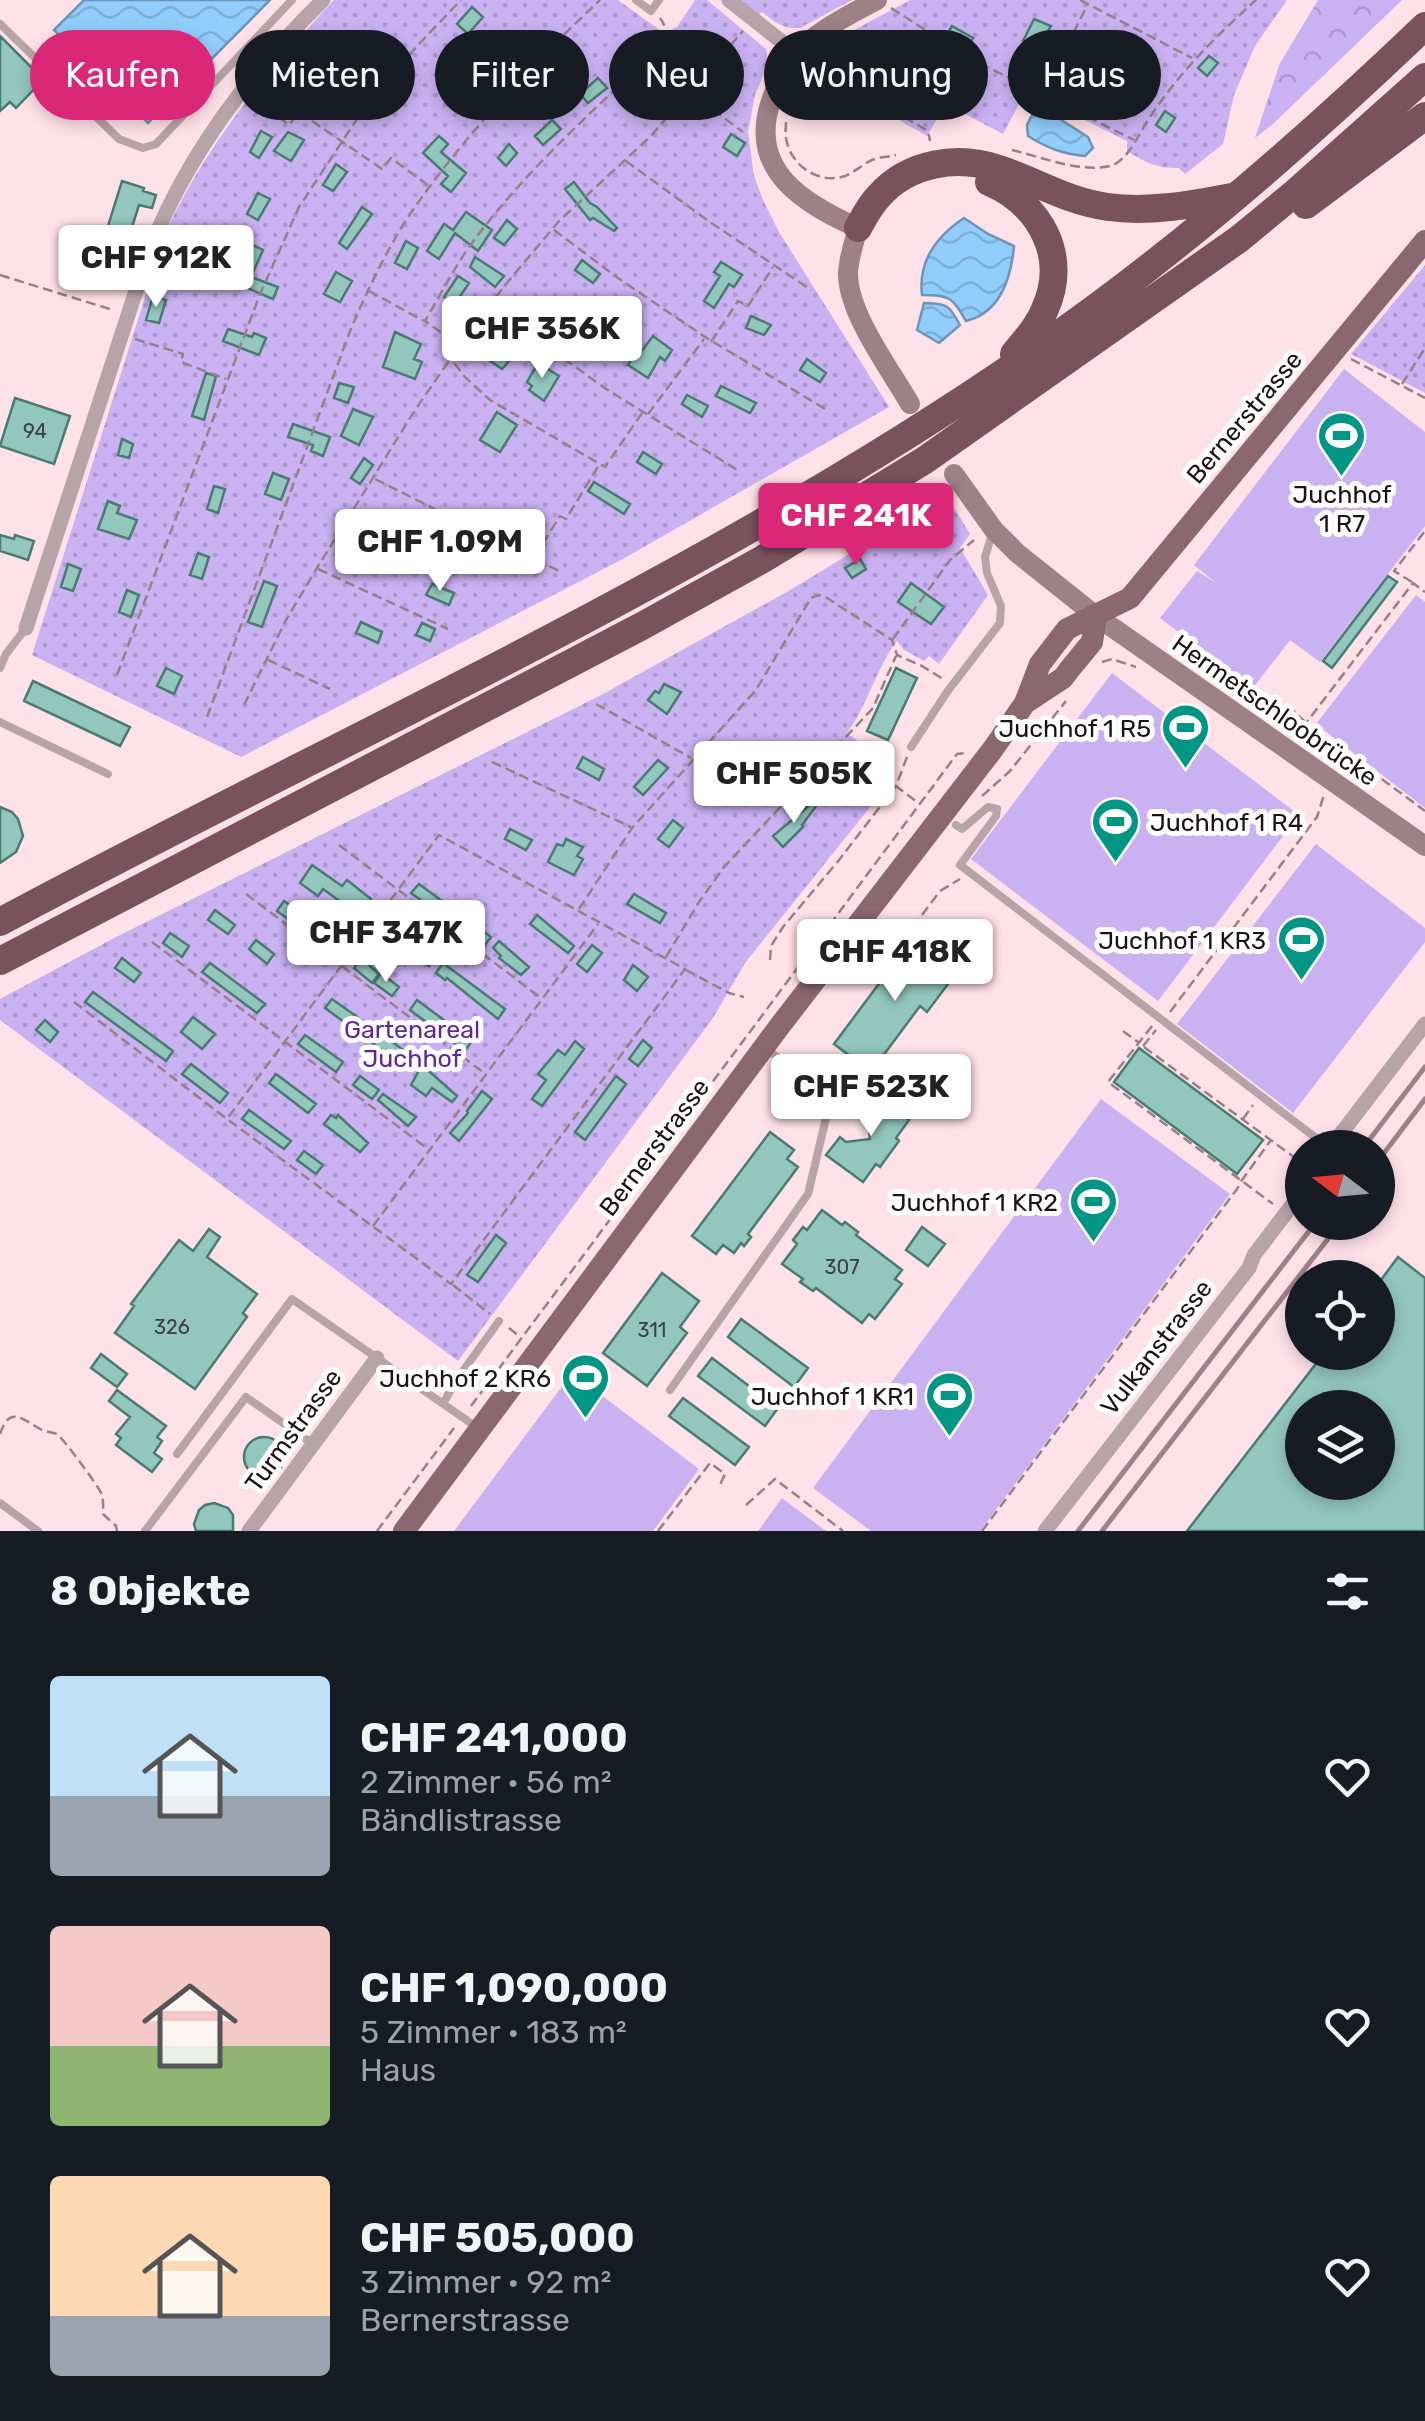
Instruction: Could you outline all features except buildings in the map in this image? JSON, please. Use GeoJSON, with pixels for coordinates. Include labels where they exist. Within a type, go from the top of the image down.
{"type":"FeatureCollection","features":[{"type":"Feature","properties":{"kind":"highway"},"geometry":{"type":"LineString","coordinates":[[0,922],[642,589],[906,436],[1113,296],[1190,237],[1333,113],[1425,26]]}},
{"type":"Feature","properties":{"kind":"highway"},"geometry":{"type":"LineString","coordinates":[[1238,248],[1425,77]]}},
{"type":"Feature","properties":{"kind":"highway"},"geometry":{"type":"LineString","coordinates":[[0,962],[659,616],[763,559],[969,431],[998,422],[1425,116]]}},
{"type":"Feature","properties":{"kind":"highway"},"geometry":{"type":"LineString","coordinates":[[858,228],[887,188],[912,172],[941,163],[963,162],[1003,170],[1060,196],[1130,210],[1239,196]]}},
{"type":"Feature","properties":{"kind":"highway"},"geometry":{"type":"LineString","coordinates":[[858,228],[914,188],[950,177],[986,180],[1024,203],[1040,222],[1048,241],[1054,268],[1052,286],[1039,322],[998,376]]}},
{"type":"Feature","properties":{"kind":"main road","name":"Bernerstrasse"},"geometry":{"type":"LineString","coordinates":[[404,1531],[470,1423],[1025,704],[1070,670],[1092,642],[1096,616],[1130,598],[1425,241]]}},
{"type":"Feature","properties":{"kind":"street"},"geometry":{"type":"LineString","coordinates":[[26,628],[162,216],[205,139],[245,86],[323,0]]}},
{"type":"Feature","properties":{"kind":"street"},"geometry":{"type":"LineString","coordinates":[[728,0],[768,30]]}},
{"type":"Feature","properties":{"kind":"street"},"geometry":{"type":"LineString","coordinates":[[825,30],[885,6]]}},
{"type":"Feature","properties":{"kind":"street"},"geometry":{"type":"LineString","coordinates":[[767,120],[768,154],[773,168],[794,192],[858,228],[848,277],[852,301],[910,404]]}},
{"type":"Feature","properties":{"kind":"street","name":"Hermetschloobrücke"},"geometry":{"type":"LineString","coordinates":[[954,474],[984,535],[1017,553],[1096,616],[1264,720],[1425,846]]}},
{"type":"Feature","properties":{"kind":"street"},"geometry":{"type":"LineString","coordinates":[[1344,1130],[1425,1024]]}},
{"type":"Feature","properties":{"kind":"street","name":"Vulkanstrasse"},"geometry":{"type":"LineString","coordinates":[[1045,1531],[1249,1268],[1254,1255],[1285,1215]]}},
{"type":"Feature","properties":{"kind":"street","name":"Turmstrasse"},"geometry":{"type":"LineString","coordinates":[[249,1531],[377,1358]]}},
{"type":"Feature","properties":{"kind":"lane"},"geometry":{"type":"LineString","coordinates":[[0,24],[119,139],[144,148],[156,144],[292,0]]}},
{"type":"Feature","properties":{"kind":"lane"},"geometry":{"type":"LineString","coordinates":[[636,0],[651,11],[659,0]]}},
{"type":"Feature","properties":{"kind":"lane"},"geometry":{"type":"LineString","coordinates":[[912,747],[952,685],[1000,624],[1001,606],[987,573],[984,535]]}},
{"type":"Feature","properties":{"kind":"lane"},"geometry":{"type":"LineString","coordinates":[[0,668],[26,628]]}},
{"type":"Feature","properties":{"kind":"lane"},"geometry":{"type":"LineString","coordinates":[[0,722],[108,774]]}},
{"type":"Feature","properties":{"kind":"lane"},"geometry":{"type":"LineString","coordinates":[[956,825],[962,829],[988,806],[996,809],[996,816],[960,865],[1306,1130]]}},
{"type":"Feature","properties":{"kind":"lane"},"geometry":{"type":"LineString","coordinates":[[670,1390],[808,1194],[831,1097],[764,1047]]}},
{"type":"Feature","properties":{"kind":"lane"},"geometry":{"type":"LineString","coordinates":[[177,1454],[292,1299],[470,1423]]}},
{"type":"Feature","properties":{"kind":"lane"},"geometry":{"type":"LineString","coordinates":[[443,1404],[499,1322]]}},
{"type":"Feature","properties":{"kind":"lane"},"geometry":{"type":"LineString","coordinates":[[146,1531],[246,1397],[313,1444]]}},
{"type":"Feature","properties":{"kind":"lane"},"geometry":{"type":"LineString","coordinates":[[0,1503],[38,1531]]}},
{"type":"Feature","properties":{"kind":"path"},"geometry":{"type":"LineString","coordinates":[[117,675],[278,250],[299,207],[342,140],[392,75],[461,0]]}},
{"type":"Feature","properties":{"kind":"path"},"geometry":{"type":"LineString","coordinates":[[207,717],[368,291],[409,216],[506,95],[600,0]]}},
{"type":"Feature","properties":{"kind":"path"},"geometry":{"type":"LineString","coordinates":[[1080,0],[1194,58]]}},
{"type":"Feature","properties":{"kind":"path"},"geometry":{"type":"LineString","coordinates":[[1127,151],[1194,58],[1256,0]]}},
{"type":"Feature","properties":{"kind":"path"},"geometry":{"type":"LineString","coordinates":[[1074,30],[1088,4]]}},
{"type":"Feature","properties":{"kind":"path"},"geometry":{"type":"LineString","coordinates":[[885,6],[1008,76]]}},
{"type":"Feature","properties":{"kind":"path"},"geometry":{"type":"LineString","coordinates":[[425,321],[459,263],[497,211],[559,143],[663,44],[664,23],[651,11]]}},
{"type":"Feature","properties":{"kind":"path"},"geometry":{"type":"LineString","coordinates":[[743,30],[753,18]]}},
{"type":"Feature","properties":{"kind":"path"},"geometry":{"type":"LineString","coordinates":[[311,120],[382,169],[391,158],[430,186]]}},
{"type":"Feature","properties":{"kind":"path"},"geometry":{"type":"LineString","coordinates":[[244,705],[317,568],[415,410],[490,305],[553,229],[665,120]]}},
{"type":"Feature","properties":{"kind":"path"},"geometry":{"type":"LineString","coordinates":[[727,120],[743,132]]}},
{"type":"Feature","properties":{"kind":"path"},"geometry":{"type":"LineString","coordinates":[[909,120],[928,131],[931,146]]}},
{"type":"Feature","properties":{"kind":"path"},"geometry":{"type":"LineString","coordinates":[[1095,120],[1135,141]]}},
{"type":"Feature","properties":{"kind":"path"},"geometry":{"type":"LineString","coordinates":[[625,160],[812,290]]}},
{"type":"Feature","properties":{"kind":"path"},"geometry":{"type":"LineString","coordinates":[[553,229],[705,338],[828,410]]}},
{"type":"Feature","properties":{"kind":"path"},"geometry":{"type":"LineString","coordinates":[[712,342],[738,301],[748,306],[774,266]]}},
{"type":"Feature","properties":{"kind":"path"},"geometry":{"type":"LineString","coordinates":[[0,275],[129,315]]}},
{"type":"Feature","properties":{"kind":"path"},"geometry":{"type":"LineString","coordinates":[[368,291],[446,336],[455,364],[490,400],[605,467],[705,338]]}},
{"type":"Feature","properties":{"kind":"path"},"geometry":{"type":"LineString","coordinates":[[490,305],[644,414],[739,471]]}},
{"type":"Feature","properties":{"kind":"path"},"geometry":{"type":"LineString","coordinates":[[130,338],[183,354],[181,362],[228,380]]}},
{"type":"Feature","properties":{"kind":"path"},"geometry":{"type":"LineString","coordinates":[[1401,385],[1425,348]]}},
{"type":"Feature","properties":{"kind":"path"},"geometry":{"type":"LineString","coordinates":[[1346,356],[1425,398]]}},
{"type":"Feature","properties":{"kind":"path"},"geometry":{"type":"LineString","coordinates":[[534,558],[560,516],[566,519],[600,464]]}},
{"type":"Feature","properties":{"kind":"path"},"geometry":{"type":"LineString","coordinates":[[374,478],[559,572]]}},
{"type":"Feature","properties":{"kind":"path"},"geometry":{"type":"LineString","coordinates":[[1425,531],[1394,571],[1425,592]]}},
{"type":"Feature","properties":{"kind":"path"},"geometry":{"type":"LineString","coordinates":[[892,640],[950,560],[984,535]]}},
{"type":"Feature","properties":{"kind":"path"},"geometry":{"type":"LineString","coordinates":[[317,568],[448,629]]}},
{"type":"Feature","properties":{"kind":"path"},"geometry":{"type":"LineString","coordinates":[[1306,723],[1413,582]]}},
{"type":"Feature","properties":{"kind":"path"},"geometry":{"type":"LineString","coordinates":[[578,911],[632,828],[756,690],[812,598],[827,598],[892,640],[897,655],[872,708],[724,867],[664,959]]}},
{"type":"Feature","properties":{"kind":"path"},"geometry":{"type":"LineString","coordinates":[[897,655],[952,685]]}},
{"type":"Feature","properties":{"kind":"path"},"geometry":{"type":"LineString","coordinates":[[266,659],[330,689]]}},
{"type":"Feature","properties":{"kind":"path"},"geometry":{"type":"LineString","coordinates":[[596,704],[692,759]]}},
{"type":"Feature","properties":{"kind":"path"},"geometry":{"type":"LineString","coordinates":[[1264,720],[1280,719],[1290,706],[1306,723],[1425,811]]}},
{"type":"Feature","properties":{"kind":"path"},"geometry":{"type":"LineString","coordinates":[[1306,723],[1327,758]]}},
{"type":"Feature","properties":{"kind":"path"},"geometry":{"type":"LineString","coordinates":[[770,960],[771,946],[783,927],[896,786],[912,747]]}},
{"type":"Feature","properties":{"kind":"path"},"geometry":{"type":"LineString","coordinates":[[377,1531],[470,1423],[522,1338],[956,754]]}},
{"type":"Feature","properties":{"kind":"path"},"geometry":{"type":"LineString","coordinates":[[492,762],[632,828]]}},
{"type":"Feature","properties":{"kind":"path"},"geometry":{"type":"LineString","coordinates":[[896,786],[920,804]]}},
{"type":"Feature","properties":{"kind":"path"},"geometry":{"type":"LineString","coordinates":[[1285,1213],[1108,1082],[1316,816],[1327,788]]}},
{"type":"Feature","properties":{"kind":"path"},"geometry":{"type":"LineString","coordinates":[[227,1120],[438,835],[664,959],[744,997]]}},
{"type":"Feature","properties":{"kind":"path"},"geometry":{"type":"LineString","coordinates":[[339,846],[542,999]]}},
{"type":"Feature","properties":{"kind":"path"},"geometry":{"type":"LineString","coordinates":[[913,927],[940,891],[970,873]]}},
{"type":"Feature","properties":{"kind":"path"},"geometry":{"type":"LineString","coordinates":[[246,894],[486,1074]]}},
{"type":"Feature","properties":{"kind":"path"},"geometry":{"type":"LineString","coordinates":[[372,1227],[600,922]]}},
{"type":"Feature","properties":{"kind":"path"},"geometry":{"type":"LineString","coordinates":[[152,942],[429,1150]]}},
{"type":"Feature","properties":{"kind":"path"},"geometry":{"type":"LineString","coordinates":[[451,1284],[684,969]]}},
{"type":"Feature","properties":{"kind":"path"},"geometry":{"type":"LineString","coordinates":[[74,1002],[499,1322]]}},
{"type":"Feature","properties":{"kind":"path"},"geometry":{"type":"LineString","coordinates":[[1123,1031],[1285,1151]]}},
{"type":"Feature","properties":{"kind":"path"},"geometry":{"type":"LineString","coordinates":[[1243,1120],[1260,1096]]}},
{"type":"Feature","properties":{"kind":"path"},"geometry":{"type":"LineString","coordinates":[[982,1531],[1271,1140]]}},
{"type":"Feature","properties":{"kind":"path"},"geometry":{"type":"LineString","coordinates":[[508,1328],[522,1338]]}},
{"type":"Feature","properties":{"kind":"path"},"geometry":{"type":"LineString","coordinates":[[0,1434],[9,1418],[17,1416],[56,1434],[103,1494],[103,1514],[116,1526],[116,1531]]}},
{"type":"Feature","properties":{"kind":"path"},"geometry":{"type":"LineString","coordinates":[[658,1531],[710,1463],[725,1474],[720,1485]]}},
{"type":"Feature","properties":{"kind":"path"},"geometry":{"type":"LineString","coordinates":[[746,1505],[774,1479],[843,1531]]}},
{"type":"Feature","properties":{"kind":"green space"},"geometry":{"type":"Polygon","coordinates":[[[334,0],[618,0],[660,30],[609,30],[609,120],[744,120],[744,31],[764,47],[764,74],[755,95],[748,132],[754,176],[763,200],[889,407],[621,560],[241,757],[32,655],[166,231],[220,137],[235,117],[415,120],[415,30],[307,30],[334,0]]]}},
{"type":"Feature","properties":{"kind":"green space"},"geometry":{"type":"Polygon","coordinates":[[[695,0],[707,0],[743,30],[670,30],[677,27],[695,0]]]}},
{"type":"Feature","properties":{"kind":"green space"},"geometry":{"type":"Polygon","coordinates":[[[739,0],[852,0],[794,28],[779,24],[762,12],[758,15],[739,0]]]}},
{"type":"Feature","properties":{"kind":"green space"},"geometry":{"type":"Polygon","coordinates":[[[910,0],[1287,0],[1255,46],[1234,95],[1223,144],[1185,174],[1179,168],[1140,159],[1127,151],[1127,141],[1085,120],[1161,120],[1161,30],[1008,30],[1010,120],[1003,134],[976,120],[988,120],[988,30],[854,30],[910,0]]]}},
{"type":"Feature","properties":{"kind":"green space"},"geometry":{"type":"Polygon","coordinates":[[[1318,0],[1402,0],[1255,138],[1280,63],[1318,0]]]}},
{"type":"Feature","properties":{"kind":"green space"},"geometry":{"type":"Polygon","coordinates":[[[899,120],[936,120],[927,136],[899,120]]]}},
{"type":"Feature","properties":{"kind":"green space"},"geometry":{"type":"Polygon","coordinates":[[[1425,265],[1425,393],[1351,354],[1425,265]]]}},
{"type":"Feature","properties":{"kind":"green space","name":"Juchhof 1 R7"},"geometry":{"type":"Polygon","coordinates":[[[1344,369],[1425,432],[1425,526],[1320,662],[1290,640],[1253,688],[1160,618],[1197,571],[1216,583],[1194,565],[1344,369]]]}},
{"type":"Feature","properties":{"kind":"green space","name":"Gartenareal Juchhof"},"geometry":{"type":"Polygon","coordinates":[[[946,495],[970,534],[960,548],[988,595],[939,664],[929,656],[924,661],[904,650],[897,641],[883,663],[847,733],[881,758],[873,774],[887,786],[745,963],[713,1018],[458,1361],[0,1020],[0,999],[603,694],[792,589],[946,495]]]}},
{"type":"Feature","properties":{"kind":"green space"},"geometry":{"type":"Polygon","coordinates":[[[1416,595],[1425,602],[1425,808],[1316,724],[1416,595]]]}},
{"type":"Feature","properties":{"kind":"green space","name":"Juchhof 1 R4"},"geometry":{"type":"Polygon","coordinates":[[[1112,673],[1299,815],[1158,1001],[971,859],[1112,673]]]}},
{"type":"Feature","properties":{"kind":"green space","name":"Juchhof 1 KR3"},"geometry":{"type":"Polygon","coordinates":[[[1316,844],[1425,928],[1425,942],[1293,1113],[1177,1024],[1316,844]]]}},
{"type":"Feature","properties":{"kind":"green space"},"geometry":{"type":"Polygon","coordinates":[[[1101,1099],[1230,1194],[980,1531],[871,1531],[813,1488],[1101,1099]]]}},
{"type":"Feature","properties":{"kind":"green space","name":"Juchhof 2 KR6"},"geometry":{"type":"Polygon","coordinates":[[[572,1373],[699,1469],[653,1531],[454,1531],[572,1373]]]}},
{"type":"Feature","properties":{"kind":"green space"},"geometry":{"type":"Polygon","coordinates":[[[782,1498],[826,1531],[758,1531],[782,1498]]]}},
{"type":"Feature","properties":{"kind":"water"},"geometry":{"type":"Polygon","coordinates":[[[84,0],[270,0],[240,30],[235,30],[235,35],[215,55],[215,30],[54,30],[84,0]]]}},
{"type":"Feature","properties":{"kind":"water"},"geometry":{"type":"Polygon","coordinates":[[[1030,120],[1061,120],[1088,137],[1093,148],[1085,156],[1069,154],[1028,136],[1030,120]]]}},
{"type":"Feature","properties":{"kind":"water"},"geometry":{"type":"Polygon","coordinates":[[[964,218],[1014,246],[1002,292],[987,310],[966,321],[949,299],[922,295],[926,260],[945,233],[964,218]]]}},
{"type":"Feature","properties":{"kind":"water"},"geometry":{"type":"Polygon","coordinates":[[[924,303],[946,306],[960,325],[939,343],[917,330],[924,303]]]}},
{"type":"Feature","properties":{"kind":"railway"},"geometry":{"type":"LineString","coordinates":[[1377,1130],[1425,1067]]}},
{"type":"Feature","properties":{"kind":"railway"},"geometry":{"type":"LineString","coordinates":[[1395,1139],[1425,1099]]}},
{"type":"Feature","properties":{"kind":"railway"},"geometry":{"type":"LineString","coordinates":[[1078,1531],[1302,1240]]}},
{"type":"Feature","properties":{"kind":"railway"},"geometry":{"type":"LineString","coordinates":[[1102,1531],[1327,1240]]}},
{"type":"Feature","properties":{"kind":"place","name":"Juchhof 1 R7"},"geometry":{"type":"Point","coordinates":[1342,478]}},
{"type":"Feature","properties":{"kind":"place","name":"Juchhof 1 R5"},"geometry":{"type":"Point","coordinates":[1186,770]}},
{"type":"Feature","properties":{"kind":"place","name":"Juchhof 1 R4"},"geometry":{"type":"Point","coordinates":[1115,864]}},
{"type":"Feature","properties":{"kind":"place","name":"Juchhof 1 KR3"},"geometry":{"type":"Point","coordinates":[1301,982]}},
{"type":"Feature","properties":{"kind":"place","name":"Juchhof 1 KR2"},"geometry":{"type":"Point","coordinates":[1093,1244]}},
{"type":"Feature","properties":{"kind":"place","name":"Juchhof 2 KR6"},"geometry":{"type":"Point","coordinates":[586,1420]}},
{"type":"Feature","properties":{"kind":"place","name":"Juchhof 1 KR1"},"geometry":{"type":"Point","coordinates":[949,1438]}}]}
